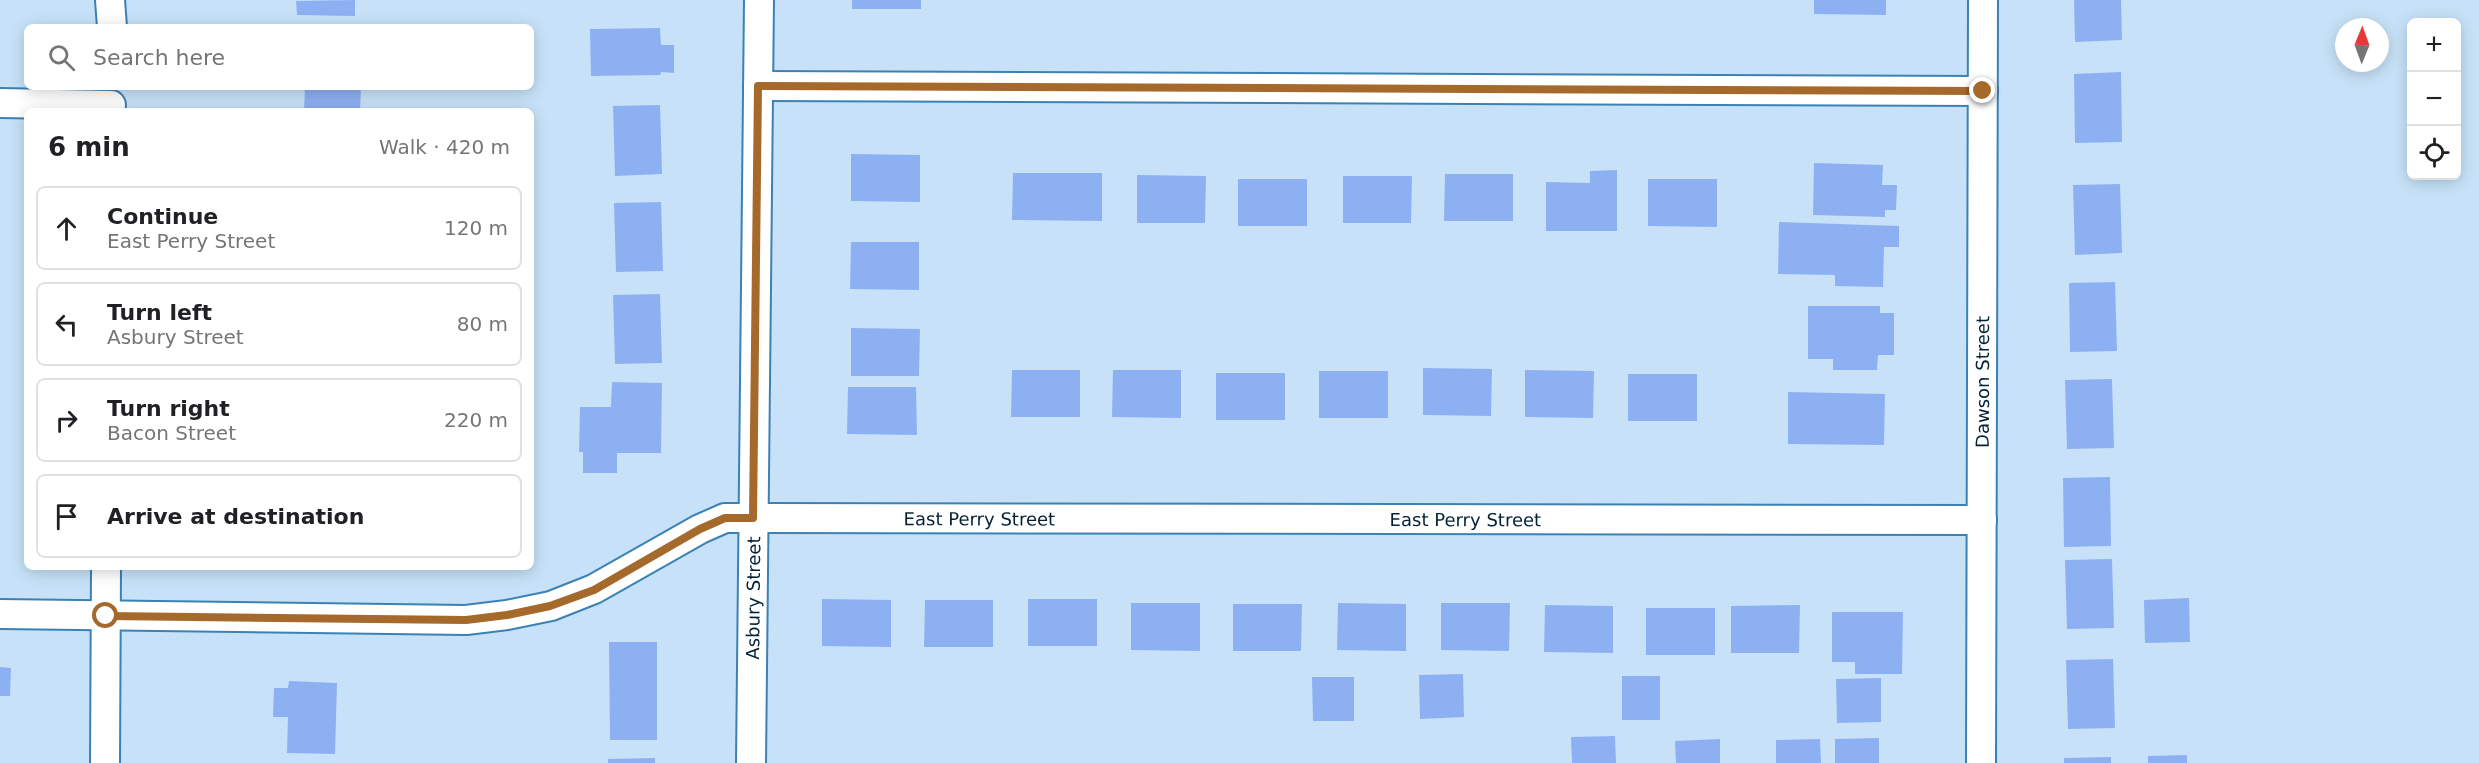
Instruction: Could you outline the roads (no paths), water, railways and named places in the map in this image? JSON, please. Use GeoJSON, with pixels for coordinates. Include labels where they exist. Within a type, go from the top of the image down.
{"type":"FeatureCollection","features":[{"type":"Feature","properties":{"kind":"street"},"geometry":{"type":"LineString","coordinates":[[111,0],[112,24]]}},
{"type":"Feature","properties":{"kind":"street","name":"Asbury Street"},"geometry":{"type":"LineString","coordinates":[[751,763],[759,0]]}},
{"type":"Feature","properties":{"kind":"street","name":"Dawson Street"},"geometry":{"type":"LineString","coordinates":[[1981,763],[1983,0]]}},
{"type":"Feature","properties":{"kind":"street"},"geometry":{"type":"LineString","coordinates":[[758,86],[1983,91]]}},
{"type":"Feature","properties":{"kind":"street"},"geometry":{"type":"LineString","coordinates":[[0,103],[111,101]]}},
{"type":"Feature","properties":{"kind":"street","name":"East Perry Street"},"geometry":{"type":"LineString","coordinates":[[0,614],[466,620],[507,615],[550,606],[594,590],[700,529],[725,518],[1982,520]]}},
{"type":"Feature","properties":{"kind":"street"},"geometry":{"type":"LineString","coordinates":[[105,763],[106,570]]}}]}
